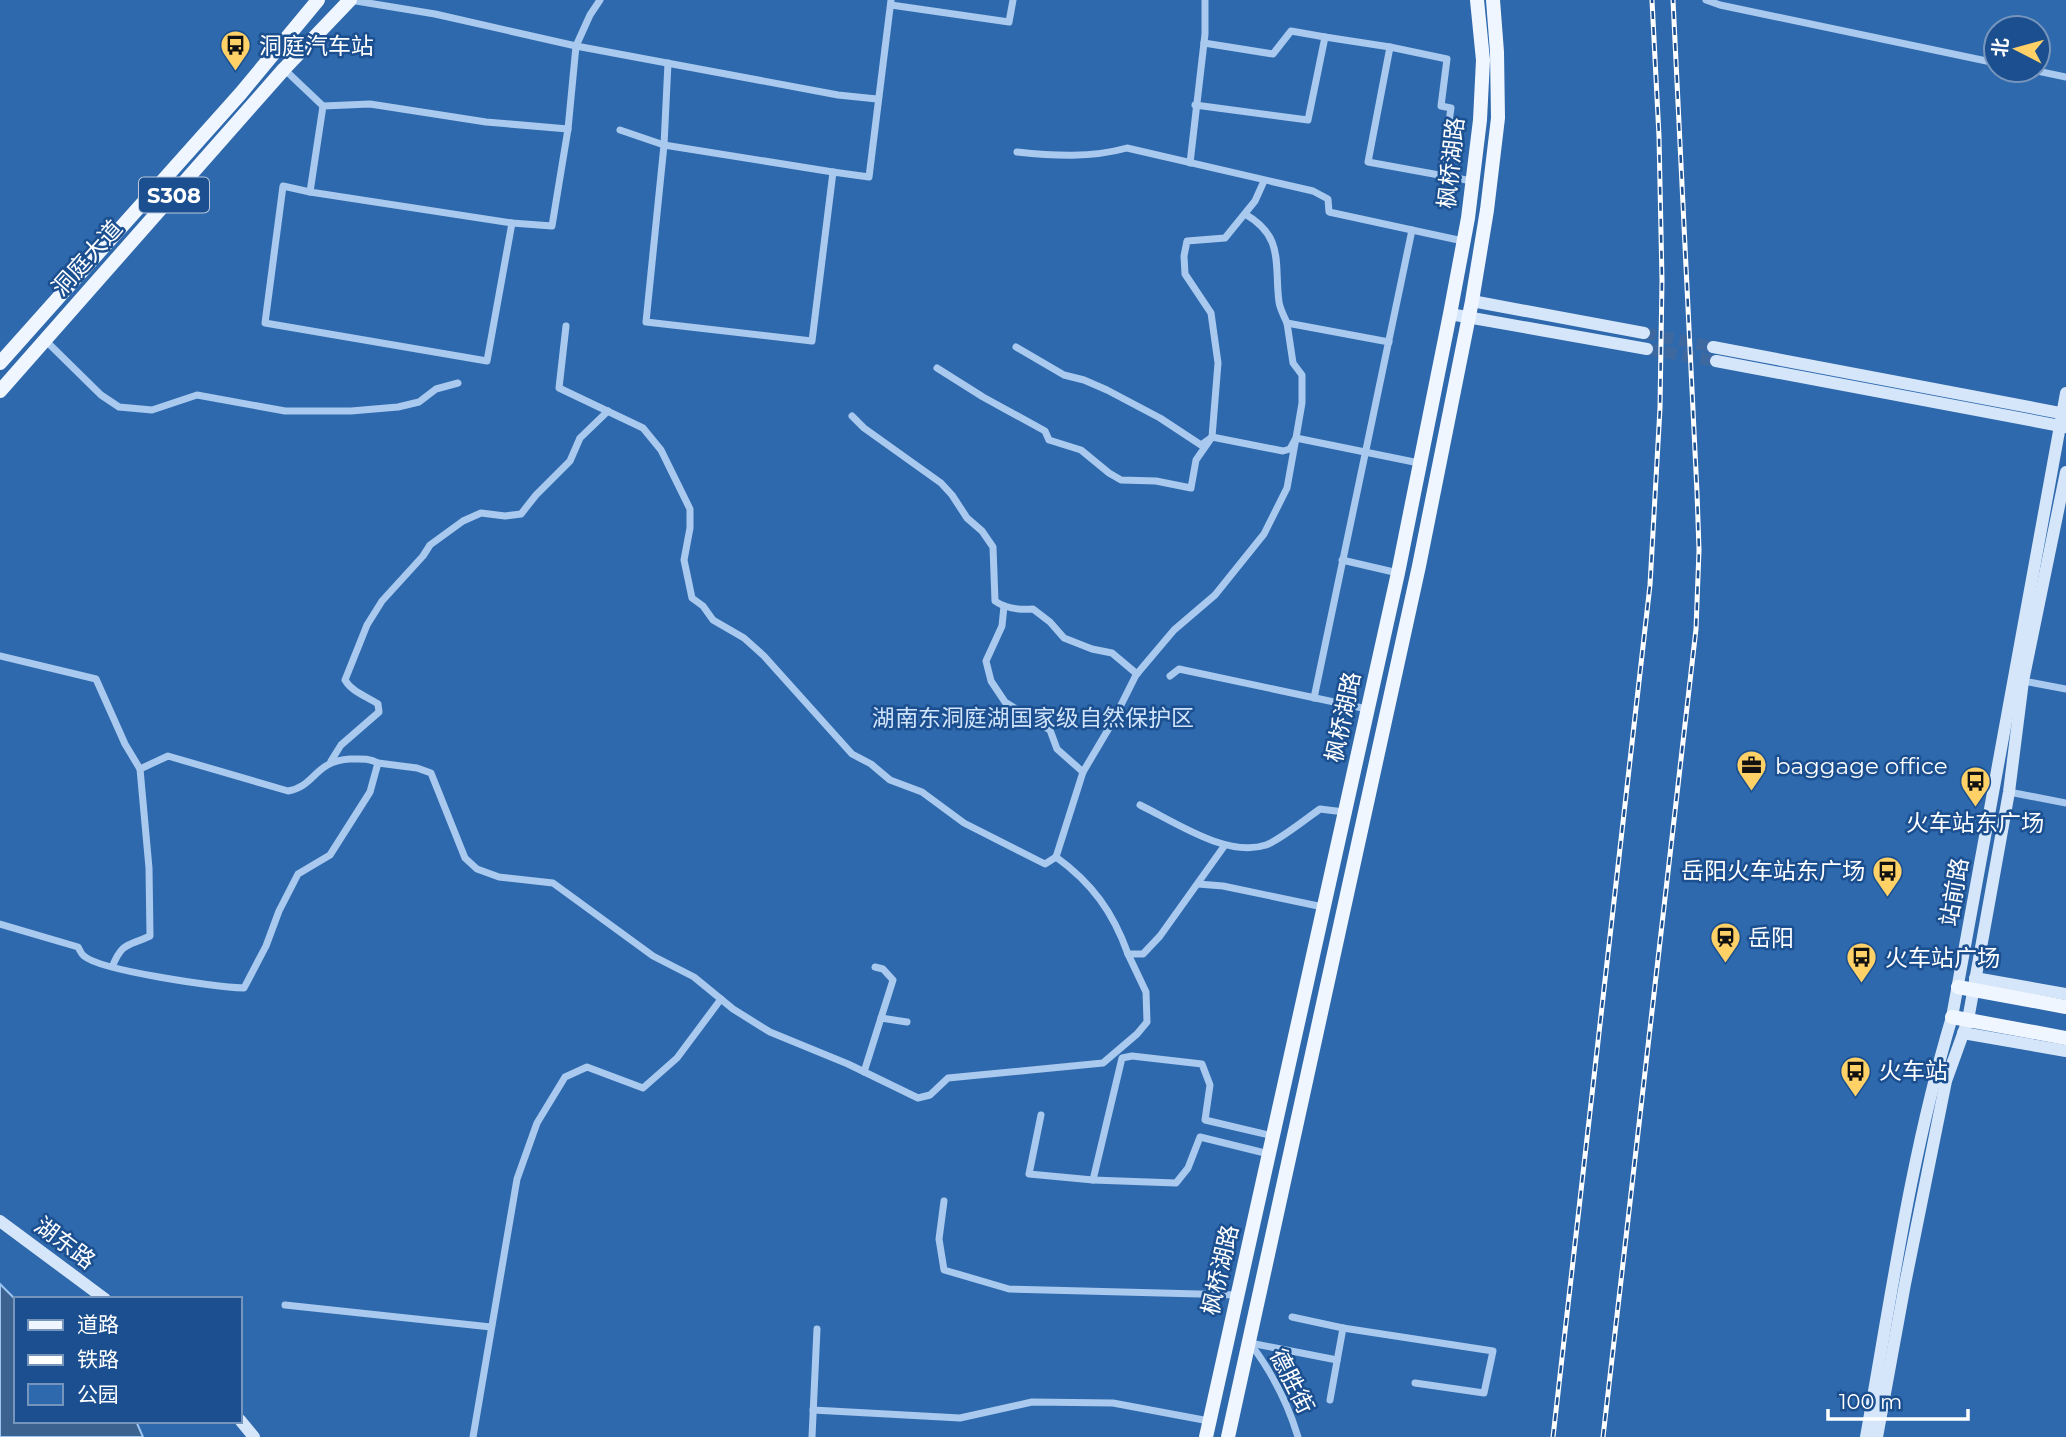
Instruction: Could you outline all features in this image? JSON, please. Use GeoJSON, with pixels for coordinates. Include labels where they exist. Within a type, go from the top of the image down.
{"type":"FeatureCollection","features":[{"type":"Feature","properties":{"kind":"main road","name":"洞庭大道"},"geometry":{"type":"LineString","coordinates":[[0,363],[241,93],[318,0]]}},
{"type":"Feature","properties":{"kind":"main road","name":"洞庭大道"},"geometry":{"type":"LineString","coordinates":[[0,391],[284,69],[350,0]]}},
{"type":"Feature","properties":{"kind":"main road","name":"枫桥湖路"},"geometry":{"type":"LineString","coordinates":[[1206,1437],[1398,573],[1464,241],[1480,120],[1483,60],[1477,0]]}},
{"type":"Feature","properties":{"kind":"main road","name":"枫桥湖路"},"geometry":{"type":"LineString","coordinates":[[1228,1437],[1416,579],[1469,318],[1487,210],[1498,118],[1493,0]]}},
{"type":"Feature","properties":{"kind":"main road"},"geometry":{"type":"LineString","coordinates":[[1472,301],[1644,333]]}},
{"type":"Feature","properties":{"kind":"main road"},"geometry":{"type":"LineString","coordinates":[[1450,314],[1647,349]]}},
{"type":"Feature","properties":{"kind":"main road"},"geometry":{"type":"LineString","coordinates":[[1713,347],[2064,420]]}},
{"type":"Feature","properties":{"kind":"main road"},"geometry":{"type":"LineString","coordinates":[[1716,361],[2064,420]]}},
{"type":"Feature","properties":{"kind":"main road","name":"站前路"},"geometry":{"type":"LineString","coordinates":[[1866,1437],[1931,1090],[1958,987],[2064,420],[2066,393]]}},
{"type":"Feature","properties":{"kind":"main road","name":"站前路"},"geometry":{"type":"LineString","coordinates":[[1877,1437],[1946,1081],[1965,1026],[1974,984],[2009,792],[2023,681],[2066,472]]}},
{"type":"Feature","properties":{"kind":"main road"},"geometry":{"type":"LineString","coordinates":[[1974,984],[2066,1007]]}},
{"type":"Feature","properties":{"kind":"main road"},"geometry":{"type":"LineString","coordinates":[[1958,987],[1974,984],[2066,994]]}},
{"type":"Feature","properties":{"kind":"main road"},"geometry":{"type":"LineString","coordinates":[[1952,1017],[1965,1026],[2066,1051]]}},
{"type":"Feature","properties":{"kind":"main road"},"geometry":{"type":"LineString","coordinates":[[1965,1026],[2066,1038]]}},
{"type":"Feature","properties":{"kind":"main road","name":"湖东路"},"geometry":{"type":"LineString","coordinates":[[0,1220],[102,1297]]}},
{"type":"Feature","properties":{"kind":"main road"},"geometry":{"type":"LineString","coordinates":[[242,1422],[254,1437]]}},
{"type":"Feature","properties":{"kind":"street"},"geometry":{"type":"LineString","coordinates":[[350,0],[435,15],[576,46],[838,95],[877,99]]}},
{"type":"Feature","properties":{"kind":"street"},"geometry":{"type":"LineString","coordinates":[[512,223],[487,361],[265,323],[284,186],[512,223],[551,226],[568,129],[576,46],[600,0]]}},
{"type":"Feature","properties":{"kind":"street"},"geometry":{"type":"LineString","coordinates":[[620,130],[664,145],[869,177],[891,3],[1009,22],[1013,0]]}},
{"type":"Feature","properties":{"kind":"street"},"geometry":{"type":"LineString","coordinates":[[1190,163],[1204,43],[1205,0]]}},
{"type":"Feature","properties":{"kind":"street"},"geometry":{"type":"LineString","coordinates":[[1706,0],[1982,59]]}},
{"type":"Feature","properties":{"kind":"street"},"geometry":{"type":"LineString","coordinates":[[1204,43],[1273,54],[1291,31],[1447,59],[1441,106],[1451,108],[1441,175]]}},
{"type":"Feature","properties":{"kind":"street"},"geometry":{"type":"LineString","coordinates":[[1195,105],[1308,120],[1325,37]]}},
{"type":"Feature","properties":{"kind":"street"},"geometry":{"type":"LineString","coordinates":[[1390,47],[1368,162],[1472,181]]}},
{"type":"Feature","properties":{"kind":"street"},"geometry":{"type":"LineString","coordinates":[[668,63],[664,145],[646,322],[812,341],[832,172]]}},
{"type":"Feature","properties":{"kind":"street"},"geometry":{"type":"LineString","coordinates":[[284,69],[323,106],[370,104],[486,122],[568,129]]}},
{"type":"Feature","properties":{"kind":"street"},"geometry":{"type":"LineString","coordinates":[[310,192],[323,106]]}},
{"type":"Feature","properties":{"kind":"street"},"geometry":{"type":"LineString","coordinates":[[1017,152],[1066,156],[1107,153],[1127,148],[1313,191],[1328,199],[1329,212],[1464,241]]}},
{"type":"Feature","properties":{"kind":"street"},"geometry":{"type":"LineString","coordinates":[[937,368],[1045,431],[1049,440],[1081,450],[1121,480],[1156,481],[1191,488],[1196,460],[1212,437],[1218,363],[1211,313],[1185,274],[1184,256],[1188,241],[1225,238],[1255,201],[1264,181]]}},
{"type":"Feature","properties":{"kind":"street"},"geometry":{"type":"LineString","coordinates":[[566,326],[559,388],[643,428],[661,450],[682,489],[690,509],[690,528],[684,560],[692,598],[703,606],[713,620],[744,638],[764,656],[852,754],[890,779],[922,792],[964,823],[1045,864],[1056,857],[1083,772],[1137,674],[1174,630],[1215,595],[1264,534],[1287,488],[1301,403],[1302,375],[1293,363],[1287,323],[1279,305],[1278,256],[1269,236],[1258,221],[1245,214]]}},
{"type":"Feature","properties":{"kind":"street"},"geometry":{"type":"LineString","coordinates":[[1314,698],[1412,230]]}},
{"type":"Feature","properties":{"kind":"street"},"geometry":{"type":"LineString","coordinates":[[1287,323],[1389,342]]}},
{"type":"Feature","properties":{"kind":"street"},"geometry":{"type":"LineString","coordinates":[[44,339],[101,394],[119,407],[152,410],[197,396],[285,411],[398,407],[419,401],[436,389],[458,383]]}},
{"type":"Feature","properties":{"kind":"street"},"geometry":{"type":"LineString","coordinates":[[1016,347],[1064,375],[1096,385],[1160,418],[1201,445],[1212,437],[1283,451],[1290,449],[1296,438]]}},
{"type":"Feature","properties":{"kind":"street"},"geometry":{"type":"LineString","coordinates":[[140,769],[168,756],[288,792],[299,789],[331,761],[341,745],[379,712],[378,705],[351,689],[345,680],[367,625],[382,601],[430,545],[463,521],[481,513],[505,516],[521,514],[570,461],[580,438],[608,411]]}},
{"type":"Feature","properties":{"kind":"street"},"geometry":{"type":"LineString","coordinates":[[852,416],[870,433],[941,483],[953,495],[967,518],[982,531],[993,547],[995,601],[1019,610],[1032,609],[1050,622],[1064,638],[1092,649],[1112,653],[1137,674]]}},
{"type":"Feature","properties":{"kind":"street"},"geometry":{"type":"LineString","coordinates":[[1296,438],[1420,463]]}},
{"type":"Feature","properties":{"kind":"street"},"geometry":{"type":"LineString","coordinates":[[1342,560],[1398,573]]}},
{"type":"Feature","properties":{"kind":"street"},"geometry":{"type":"LineString","coordinates":[[1004,606],[1002,626],[986,661],[991,681],[1005,702],[1049,730],[1057,749],[1083,772]]}},
{"type":"Feature","properties":{"kind":"street"},"geometry":{"type":"LineString","coordinates":[[0,656],[96,679],[125,744],[140,769],[149,868],[150,936],[124,946],[119,950],[111,967]]}},
{"type":"Feature","properties":{"kind":"street"},"geometry":{"type":"LineString","coordinates":[[1170,676],[1179,669],[1368,709]]}},
{"type":"Feature","properties":{"kind":"street"},"geometry":{"type":"LineString","coordinates":[[2023,681],[2066,689]]}},
{"type":"Feature","properties":{"kind":"street"},"geometry":{"type":"LineString","coordinates":[[331,761],[370,759],[377,763],[417,768],[431,773],[465,858],[477,869],[499,877],[553,883],[653,956],[694,977],[770,1032],[918,1098],[930,1095],[948,1078],[1103,1063],[1147,1022],[1146,992],[1122,937],[1097,892],[1056,857]]}},
{"type":"Feature","properties":{"kind":"street"},"geometry":{"type":"LineString","coordinates":[[0,924],[78,947],[84,957],[111,967],[222,988],[244,988],[298,874],[330,855],[370,792],[377,763]]}},
{"type":"Feature","properties":{"kind":"street"},"geometry":{"type":"LineString","coordinates":[[2009,792],[2066,803]]}},
{"type":"Feature","properties":{"kind":"street"},"geometry":{"type":"LineString","coordinates":[[1140,805],[1236,848],[1267,845],[1321,809],[1345,812]]}},
{"type":"Feature","properties":{"kind":"street"},"geometry":{"type":"LineString","coordinates":[[1128,954],[1143,954],[1160,936],[1225,845]]}},
{"type":"Feature","properties":{"kind":"street"},"geometry":{"type":"LineString","coordinates":[[1199,884],[1223,886],[1324,907]]}},
{"type":"Feature","properties":{"kind":"street"},"geometry":{"type":"LineString","coordinates":[[864,1072],[893,980],[883,969],[875,967]]}},
{"type":"Feature","properties":{"kind":"street"},"geometry":{"type":"LineString","coordinates":[[473,1437],[517,1179],[537,1123],[565,1077],[587,1067],[643,1088],[677,1058],[721,999]]}},
{"type":"Feature","properties":{"kind":"street"},"geometry":{"type":"LineString","coordinates":[[881,1018],[907,1023]]}},
{"type":"Feature","properties":{"kind":"street"},"geometry":{"type":"LineString","coordinates":[[1041,1115],[1029,1174],[1093,1181],[1176,1183],[1188,1168],[1205,1120],[1210,1085],[1202,1064],[1132,1056],[1122,1058],[1093,1181]]}},
{"type":"Feature","properties":{"kind":"street"},"geometry":{"type":"LineString","coordinates":[[1205,1120],[1273,1136]]}},
{"type":"Feature","properties":{"kind":"street"},"geometry":{"type":"LineString","coordinates":[[1199,1141],[1200,1138],[1269,1154]]}},
{"type":"Feature","properties":{"kind":"street"},"geometry":{"type":"LineString","coordinates":[[944,1201],[939,1239],[944,1270],[979,1282],[1009,1289],[1238,1295]]}},
{"type":"Feature","properties":{"kind":"street"},"geometry":{"type":"LineString","coordinates":[[285,1305],[491,1326]]}},
{"type":"Feature","properties":{"kind":"street"},"geometry":{"type":"LineString","coordinates":[[1292,1317],[1343,1328],[1493,1351],[1484,1393],[1415,1383]]}},
{"type":"Feature","properties":{"kind":"street"},"geometry":{"type":"LineString","coordinates":[[1330,1400],[1343,1328]]}},
{"type":"Feature","properties":{"kind":"street"},"geometry":{"type":"LineString","coordinates":[[812,1437],[817,1329]]}},
{"type":"Feature","properties":{"kind":"street"},"geometry":{"type":"LineString","coordinates":[[1250,1343],[1337,1360]]}},
{"type":"Feature","properties":{"kind":"street","name":"德胜街"},"geometry":{"type":"LineString","coordinates":[[1250,1343],[1265,1363],[1281,1393],[1298,1437]]}},
{"type":"Feature","properties":{"kind":"street"},"geometry":{"type":"LineString","coordinates":[[813,1410],[960,1418],[1032,1402],[1114,1403],[1210,1421]]}},
{"type":"Feature","properties":{"kind":"green space","name":"湖南东洞庭湖国家级自然保护区"},"geometry":{"type":"Polygon","coordinates":[[[0,0],[2066,0],[2066,1437],[0,1437],[0,0]]]}},
{"type":"Feature","properties":{"kind":"shaded area"},"geometry":{"type":"Polygon","coordinates":[[[0,1284],[14,1298],[14,1423],[137,1423],[143,1437],[0,1437],[0,1284]]]}},
{"type":"Feature","properties":{"kind":"tunnel"},"geometry":{"type":"LineString","coordinates":[[1644,333],[1713,347]]}},
{"type":"Feature","properties":{"kind":"tunnel"},"geometry":{"type":"LineString","coordinates":[[1647,349],[1716,361]]}},
{"type":"Feature","properties":{"kind":"railway"},"geometry":{"type":"LineString","coordinates":[[1553,1437],[1650,585],[1660,408],[1662,280],[1659,136],[1652,0]]}},
{"type":"Feature","properties":{"kind":"railway"},"geometry":{"type":"LineString","coordinates":[[1603,1437],[1696,629],[1699,550],[1697,492],[1673,0]]}},
{"type":"Feature","properties":{"kind":"place","name":"洞庭汽车站"},"geometry":{"type":"Point","coordinates":[236,73]}},
{"type":"Feature","properties":{"kind":"place","name":"baggage office"},"geometry":{"type":"Point","coordinates":[1752,793]}},
{"type":"Feature","properties":{"kind":"place","name":"火车站东广场"},"geometry":{"type":"Point","coordinates":[1975,809]}},
{"type":"Feature","properties":{"kind":"place","name":"岳阳火车站东广场"},"geometry":{"type":"Point","coordinates":[1888,898]}},
{"type":"Feature","properties":{"kind":"place","name":"岳阳"},"geometry":{"type":"Point","coordinates":[1725,965]}},
{"type":"Feature","properties":{"kind":"place","name":"火车站广场"},"geometry":{"type":"Point","coordinates":[1862,985]}},
{"type":"Feature","properties":{"kind":"place","name":"火车站"},"geometry":{"type":"Point","coordinates":[1856,1098]}}]}
